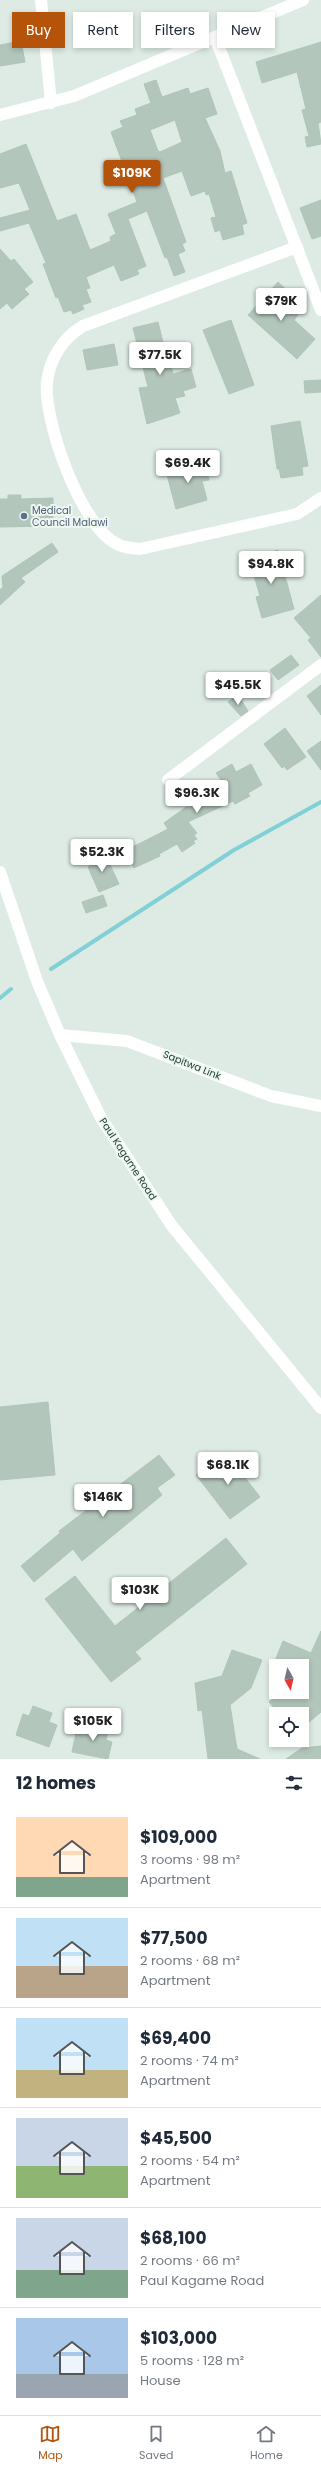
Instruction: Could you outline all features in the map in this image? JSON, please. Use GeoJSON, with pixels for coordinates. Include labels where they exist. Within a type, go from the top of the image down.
{"type":"FeatureCollection","features":[{"type":"Feature","properties":{"kind":"street"},"geometry":{"type":"LineString","coordinates":[[41,0],[51,103]]}},
{"type":"Feature","properties":{"kind":"street"},"geometry":{"type":"LineString","coordinates":[[0,115],[51,103],[112,82],[303,0]]}},
{"type":"Feature","properties":{"kind":"street"},"geometry":{"type":"LineString","coordinates":[[215,37],[321,310]]}},
{"type":"Feature","properties":{"kind":"street"},"geometry":{"type":"LineString","coordinates":[[297,247],[83,326],[70,334],[56,353],[47,381],[46,395],[64,464],[79,500],[100,531],[117,545],[140,549],[290,515],[310,507],[321,498]]}},
{"type":"Feature","properties":{"kind":"street"},"geometry":{"type":"LineString","coordinates":[[168,780],[321,665]]}},
{"type":"Feature","properties":{"kind":"street","name":"Paul Kagame Road"},"geometry":{"type":"LineString","coordinates":[[0,872],[4,898],[37,981],[60,1035],[101,1118],[172,1226],[321,1408]]}},
{"type":"Feature","properties":{"kind":"street","name":"Sapitwa Link"},"geometry":{"type":"LineString","coordinates":[[60,1035],[127,1041],[271,1096],[321,1106]]}},
{"type":"Feature","properties":{"kind":"building"},"geometry":{"type":"Polygon","coordinates":[[[321,42],[321,122],[318,123],[321,144],[307,147],[305,137],[309,136],[302,110],[306,109],[297,72],[262,83],[256,62],[321,42]]]}},
{"type":"Feature","properties":{"kind":"building"},"geometry":{"type":"Polygon","coordinates":[[[12,43],[12,48],[22,48],[25,62],[0,66],[0,45],[12,43]]]}},
{"type":"Feature","properties":{"kind":"building"},"geometry":{"type":"Polygon","coordinates":[[[156,80],[162,97],[188,88],[190,94],[208,88],[217,114],[205,118],[220,151],[225,173],[231,171],[247,223],[242,225],[244,234],[223,240],[220,230],[215,232],[211,218],[216,217],[209,194],[206,195],[205,191],[191,196],[182,171],[163,178],[186,242],[182,244],[185,251],[178,254],[185,272],[174,276],[167,257],[165,258],[147,211],[128,219],[146,266],[137,270],[139,274],[121,281],[114,265],[86,277],[90,288],[86,289],[91,302],[82,305],[84,309],[73,314],[71,310],[64,312],[58,297],[56,298],[43,264],[46,263],[29,223],[0,231],[0,218],[30,210],[19,183],[0,188],[0,154],[26,144],[57,221],[76,214],[90,250],[111,241],[110,237],[116,234],[108,214],[137,202],[111,132],[123,127],[120,121],[137,115],[135,109],[151,103],[144,84],[156,80]],[[175,120],[150,130],[158,151],[160,152],[182,142],[175,120]]]}},
{"type":"Feature","properties":{"kind":"building"},"geometry":{"type":"Polygon","coordinates":[[[321,200],[321,236],[312,239],[300,208],[321,200]]]}},
{"type":"Feature","properties":{"kind":"building"},"geometry":{"type":"Polygon","coordinates":[[[0,249],[11,261],[14,259],[33,282],[24,289],[29,294],[12,309],[7,303],[0,309],[0,249]]]}},
{"type":"Feature","properties":{"kind":"building"},"geometry":{"type":"Polygon","coordinates":[[[278,282],[290,293],[282,301],[298,315],[294,320],[315,339],[297,359],[248,315],[278,282]]]}},
{"type":"Feature","properties":{"kind":"building"},"geometry":{"type":"Polygon","coordinates":[[[231,320],[254,385],[229,394],[203,330],[231,320]]]}},
{"type":"Feature","properties":{"kind":"building"},"geometry":{"type":"Polygon","coordinates":[[[158,322],[169,366],[171,366],[173,374],[191,369],[196,387],[183,391],[185,396],[175,398],[180,413],[147,424],[139,388],[148,387],[133,328],[158,322]]]}},
{"type":"Feature","properties":{"kind":"building"},"geometry":{"type":"Polygon","coordinates":[[[114,344],[118,365],[87,370],[83,350],[114,344]]]}},
{"type":"Feature","properties":{"kind":"building"},"geometry":{"type":"Polygon","coordinates":[[[321,380],[321,392],[305,393],[304,381],[321,380]]]}},
{"type":"Feature","properties":{"kind":"building"},"geometry":{"type":"Polygon","coordinates":[[[300,421],[308,466],[302,467],[303,475],[281,478],[279,469],[277,469],[271,426],[300,421]]]}},
{"type":"Feature","properties":{"kind":"building"},"geometry":{"type":"Polygon","coordinates":[[[205,461],[209,480],[202,481],[207,500],[176,509],[166,471],[205,461]]]}},
{"type":"Feature","properties":{"kind":"building"},"geometry":{"type":"Polygon","coordinates":[[[8,495],[21,495],[21,499],[53,498],[53,526],[0,527],[0,499],[8,499],[8,495]]]}},
{"type":"Feature","properties":{"kind":"building"},"geometry":{"type":"Polygon","coordinates":[[[52,543],[58,552],[21,578],[25,582],[0,605],[0,590],[3,587],[2,576],[52,543]]]}},
{"type":"Feature","properties":{"kind":"building"},"geometry":{"type":"Polygon","coordinates":[[[278,550],[294,609],[262,618],[256,597],[260,596],[249,559],[278,550]]]}},
{"type":"Feature","properties":{"kind":"building"},"geometry":{"type":"Polygon","coordinates":[[[321,595],[321,657],[308,640],[311,638],[294,618],[321,595]]]}},
{"type":"Feature","properties":{"kind":"building"},"geometry":{"type":"Polygon","coordinates":[[[291,655],[299,665],[278,680],[270,670],[291,655]]]}},
{"type":"Feature","properties":{"kind":"building"},"geometry":{"type":"Polygon","coordinates":[[[321,685],[321,715],[307,696],[321,685]]]}},
{"type":"Feature","properties":{"kind":"building"},"geometry":{"type":"Polygon","coordinates":[[[238,695],[248,711],[241,716],[228,702],[238,695]]]}},
{"type":"Feature","properties":{"kind":"building"},"geometry":{"type":"Polygon","coordinates":[[[285,728],[306,757],[287,770],[284,766],[282,768],[264,744],[285,728]]]}},
{"type":"Feature","properties":{"kind":"building"},"geometry":{"type":"Polygon","coordinates":[[[321,741],[321,770],[307,751],[321,741]]]}},
{"type":"Feature","properties":{"kind":"building"},"geometry":{"type":"Polygon","coordinates":[[[232,764],[236,772],[251,764],[262,785],[248,793],[250,796],[235,804],[233,801],[188,822],[197,833],[194,835],[197,839],[193,841],[195,843],[182,852],[177,844],[159,854],[160,856],[134,868],[125,851],[168,829],[164,823],[193,802],[191,799],[197,796],[195,794],[221,780],[216,773],[232,764]]]}},
{"type":"Feature","properties":{"kind":"building"},"geometry":{"type":"Polygon","coordinates":[[[104,852],[119,884],[99,892],[88,867],[91,865],[89,862],[92,860],[91,858],[104,852]]]}},
{"type":"Feature","properties":{"kind":"building"},"geometry":{"type":"Polygon","coordinates":[[[103,895],[107,906],[86,913],[82,902],[103,895]]]}},
{"type":"Feature","properties":{"kind":"building"},"geometry":{"type":"Polygon","coordinates":[[[48,1402],[55,1475],[0,1480],[0,1407],[48,1402]]]}},
{"type":"Feature","properties":{"kind":"building"},"geometry":{"type":"Polygon","coordinates":[[[225,1452],[260,1497],[230,1519],[196,1475],[225,1452]]]}},
{"type":"Feature","properties":{"kind":"building"},"geometry":{"type":"Polygon","coordinates":[[[159,1455],[175,1475],[157,1488],[162,1495],[82,1561],[73,1549],[34,1582],[21,1566],[60,1533],[59,1531],[159,1455]]]}},
{"type":"Feature","properties":{"kind":"building"},"geometry":{"type":"Polygon","coordinates":[[[226,1538],[247,1564],[135,1652],[141,1659],[111,1682],[45,1599],[75,1576],[115,1626],[226,1538]]]}},
{"type":"Feature","properties":{"kind":"building"},"geometry":{"type":"Polygon","coordinates":[[[321,1631],[321,1712],[309,1722],[309,1707],[273,1707],[269,1702],[272,1699],[309,1699],[309,1659],[276,1659],[283,1641],[311,1653],[321,1631]]]}},
{"type":"Feature","properties":{"kind":"building"},"geometry":{"type":"Polygon","coordinates":[[[232,1650],[262,1660],[251,1688],[230,1705],[237,1749],[260,1759],[208,1759],[202,1710],[198,1711],[195,1683],[222,1676],[232,1650]]]}},
{"type":"Feature","properties":{"kind":"building"},"geometry":{"type":"Polygon","coordinates":[[[33,1706],[52,1713],[49,1722],[57,1725],[49,1747],[16,1735],[23,1714],[29,1716],[33,1706]]]}},
{"type":"Feature","properties":{"kind":"building"},"geometry":{"type":"Polygon","coordinates":[[[89,1722],[104,1726],[104,1729],[108,1731],[106,1740],[112,1742],[108,1759],[72,1752],[76,1733],[82,1734],[84,1724],[88,1725],[89,1722]]]}},
{"type":"Feature","properties":{"kind":"building"},"geometry":{"type":"Polygon","coordinates":[[[321,1746],[321,1759],[286,1759],[302,1748],[321,1746]]]}},
{"type":"Feature","properties":{"kind":"waterway"},"geometry":{"type":"LineString","coordinates":[[51,969],[234,850],[321,802]]}},
{"type":"Feature","properties":{"kind":"waterway"},"geometry":{"type":"LineString","coordinates":[[0,998],[11,989]]}},
{"type":"Feature","properties":{"kind":"place","name":"Medical Council Malawi"},"geometry":{"type":"Point","coordinates":[24,516]}}]}
